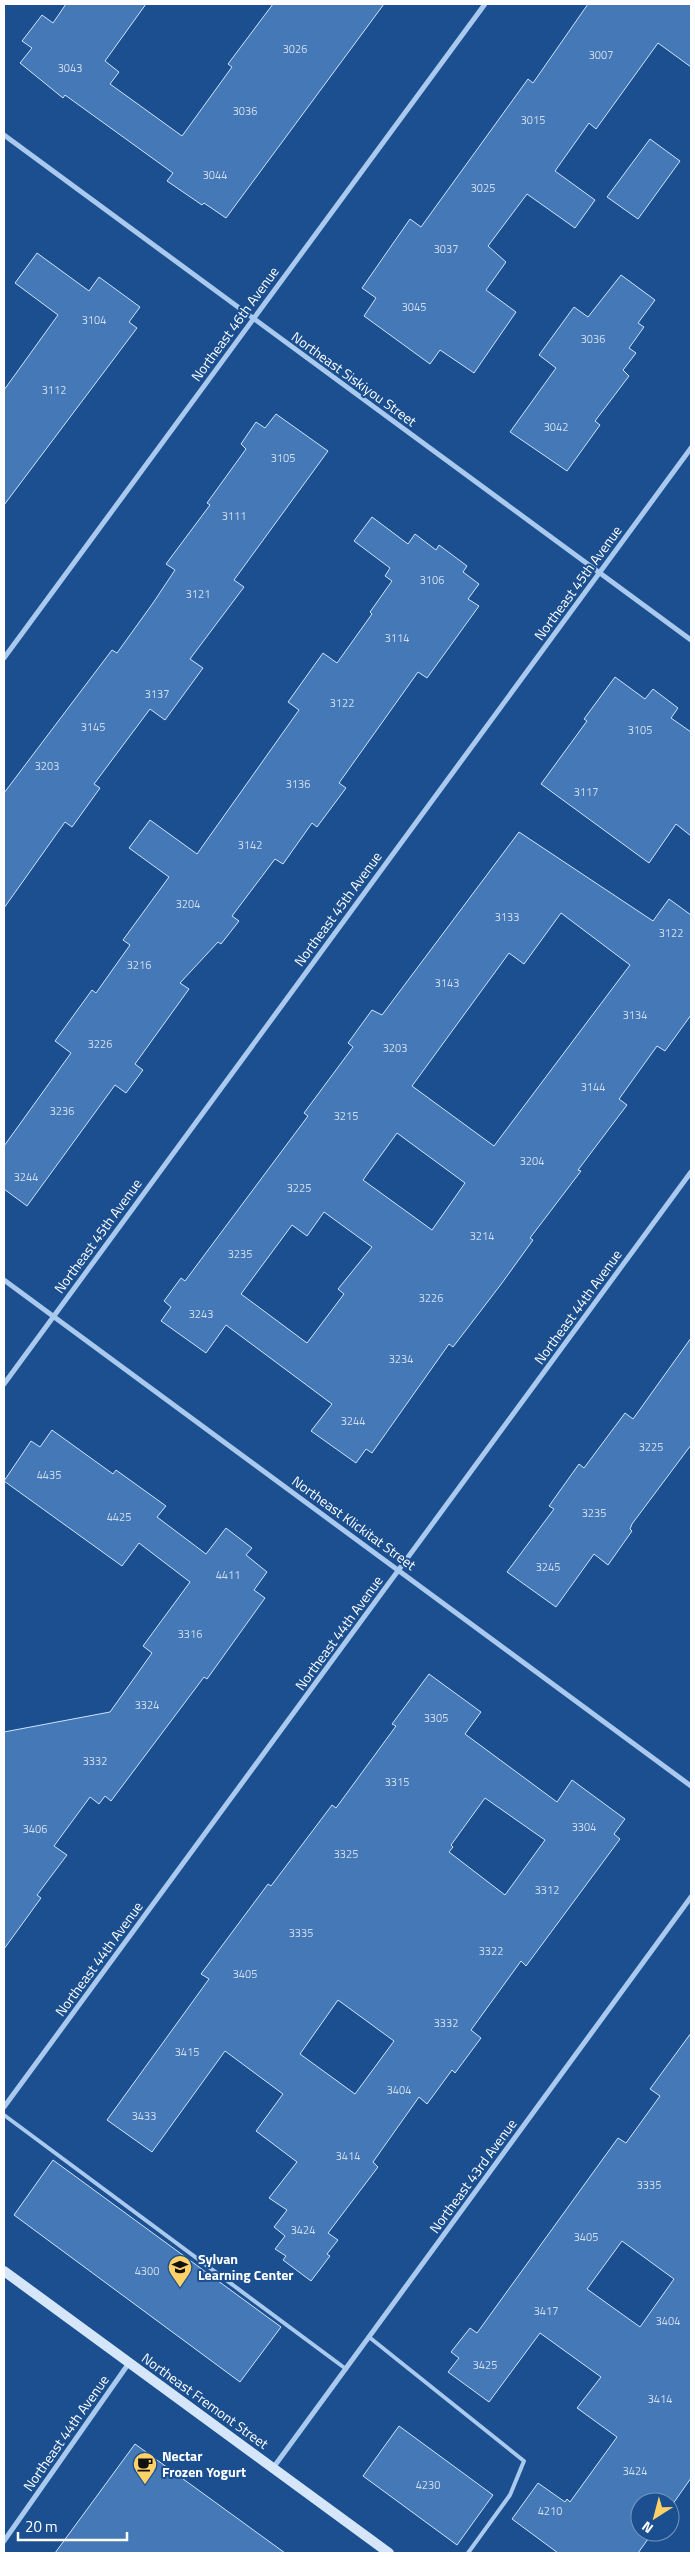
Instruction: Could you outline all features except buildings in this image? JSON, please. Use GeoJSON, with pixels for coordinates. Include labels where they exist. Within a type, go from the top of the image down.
{"type":"FeatureCollection","features":[{"type":"Feature","properties":{"kind":"main road","name":"Northeast Fremont Street"},"geometry":{"type":"LineString","coordinates":[[4,2271],[389,2553]]}},
{"type":"Feature","properties":{"kind":"street","name":"Northeast 46th Avenue"},"geometry":{"type":"LineString","coordinates":[[4,658],[252,318],[485,4]]}},
{"type":"Feature","properties":{"kind":"street","name":"Northeast Siskiyou Street"},"geometry":{"type":"LineString","coordinates":[[4,135],[691,640]]}},
{"type":"Feature","properties":{"kind":"street","name":"Northeast 45th Avenue"},"geometry":{"type":"LineString","coordinates":[[4,1384],[691,448]]}},
{"type":"Feature","properties":{"kind":"street","name":"Northeast 44th Avenue"},"geometry":{"type":"LineString","coordinates":[[4,2107],[691,1172]]}},
{"type":"Feature","properties":{"kind":"street","name":"Northeast Klickitat Street"},"geometry":{"type":"LineString","coordinates":[[4,1280],[691,1786]]}},
{"type":"Feature","properties":{"kind":"street","name":"Northeast 43rd Avenue"},"geometry":{"type":"LineString","coordinates":[[273,2468],[691,1897]]}},
{"type":"Feature","properties":{"kind":"street","name":"Northeast 44th Avenue"},"geometry":{"type":"LineString","coordinates":[[4,2541],[130,2363]]}},
{"type":"Feature","properties":{"kind":"lane"},"geometry":{"type":"LineString","coordinates":[[4,2115],[346,2369]]}},
{"type":"Feature","properties":{"kind":"lane"},"geometry":{"type":"LineString","coordinates":[[369,2337],[524,2461],[510,2496],[468,2553]]}},
{"type":"Feature","properties":{"kind":"place","name":"Sylvan Learning Center"},"geometry":{"type":"Point","coordinates":[180,2288]}},
{"type":"Feature","properties":{"kind":"place","name":"Nectar Frozen Yogurt"},"geometry":{"type":"Point","coordinates":[145,2485]}}]}
